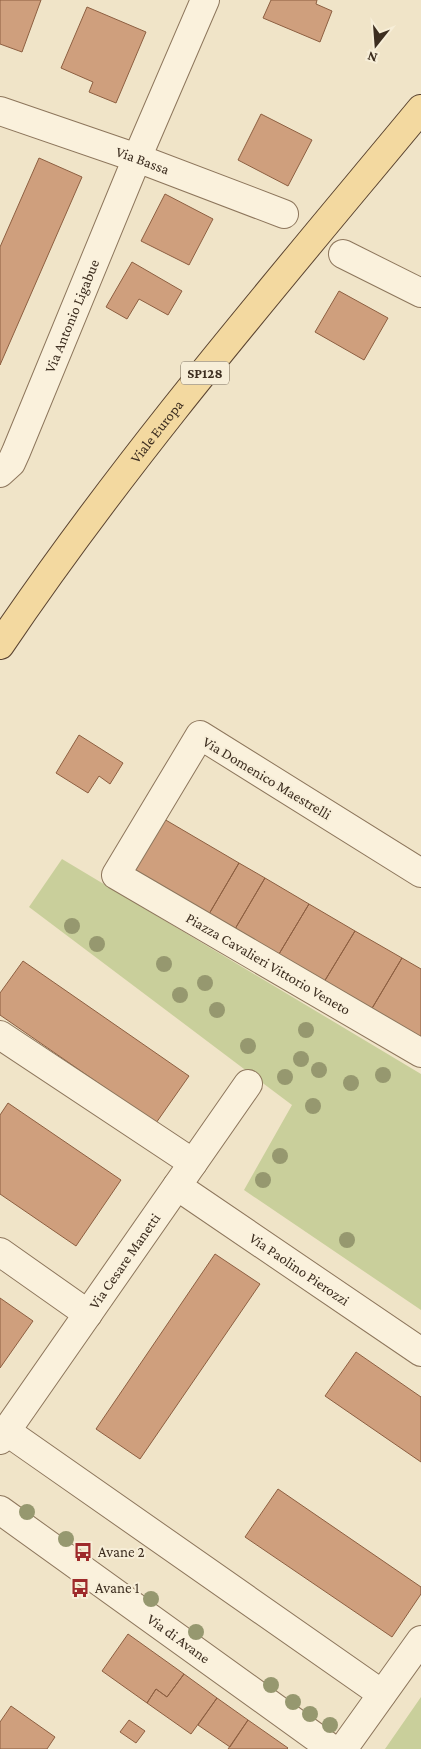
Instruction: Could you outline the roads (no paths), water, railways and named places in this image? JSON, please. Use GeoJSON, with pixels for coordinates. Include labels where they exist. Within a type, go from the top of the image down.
{"type":"FeatureCollection","features":[{"type":"Feature","properties":{"kind":"main road","name":"Viale Europa"},"geometry":{"type":"LineString","coordinates":[[0,646],[57,562],[102,503],[245,322],[421,110]]}},
{"type":"Feature","properties":{"kind":"street","name":"Via Antonio Ligabue"},"geometry":{"type":"LineString","coordinates":[[1,473],[11,463],[16,452],[137,158],[205,0]]}},
{"type":"Feature","properties":{"kind":"street","name":"Via Bassa"},"geometry":{"type":"LineString","coordinates":[[0,111],[137,158],[284,214]]}},
{"type":"Feature","properties":{"kind":"street"},"geometry":{"type":"LineString","coordinates":[[343,254],[421,293]]}},
{"type":"Feature","properties":{"kind":"street","name":"Via Domenico Maestrelli"},"geometry":{"type":"LineString","coordinates":[[116,875],[200,735],[421,874]]}},
{"type":"Feature","properties":{"kind":"street","name":"Piazza Cavalieri Vittorio Veneto"},"geometry":{"type":"LineString","coordinates":[[116,875],[421,1053]]}},
{"type":"Feature","properties":{"kind":"street"},"geometry":{"type":"LineString","coordinates":[[0,1035],[192,1163]]}},
{"type":"Feature","properties":{"kind":"street","name":"Via Cesare Manetti"},"geometry":{"type":"LineString","coordinates":[[3,1435],[248,1084]]}},
{"type":"Feature","properties":{"kind":"street","name":"Via Paolino Pierozzi"},"geometry":{"type":"LineString","coordinates":[[177,1186],[421,1352]]}},
{"type":"Feature","properties":{"kind":"street"},"geometry":{"type":"LineString","coordinates":[[0,1252],[88,1314]]}},
{"type":"Feature","properties":{"kind":"street"},"geometry":{"type":"LineString","coordinates":[[3,1435],[382,1694]]}},
{"type":"Feature","properties":{"kind":"street","name":"Via di Avane"},"geometry":{"type":"LineString","coordinates":[[0,1510],[332,1749]]}},
{"type":"Feature","properties":{"kind":"street"},"geometry":{"type":"LineString","coordinates":[[343,1749],[421,1640]]}},
{"type":"Feature","properties":{"kind":"place","name":"Avane 2"},"geometry":{"type":"Point","coordinates":[83,1552]}},
{"type":"Feature","properties":{"kind":"place","name":"Avane 1"},"geometry":{"type":"Point","coordinates":[80,1588]}}]}
